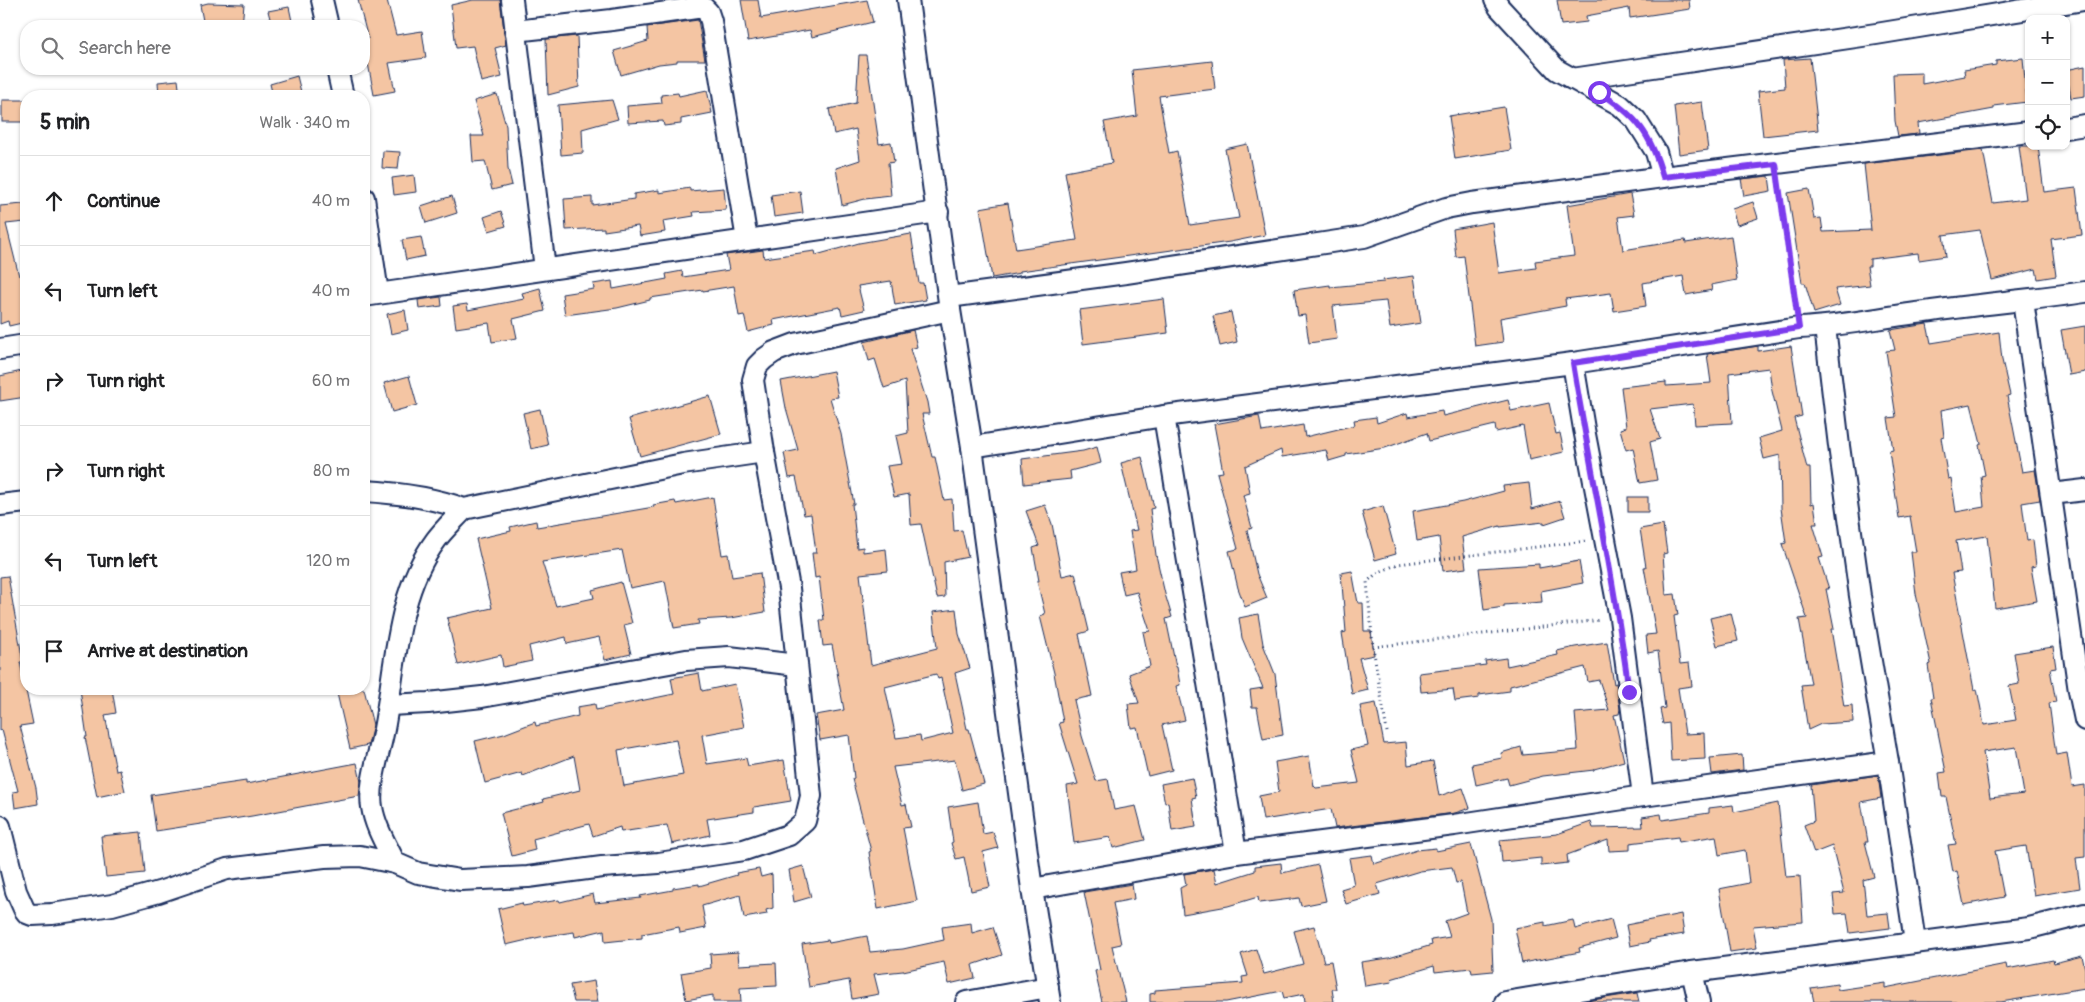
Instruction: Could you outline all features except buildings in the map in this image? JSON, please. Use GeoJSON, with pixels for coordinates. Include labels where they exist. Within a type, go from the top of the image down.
{"type":"FeatureCollection","features":[{"type":"Feature","properties":{"kind":"street"},"geometry":{"type":"LineString","coordinates":[[322,0],[327,20]]}},
{"type":"Feature","properties":{"kind":"street"},"geometry":{"type":"LineString","coordinates":[[512,0],[545,268]]}},
{"type":"Feature","properties":{"kind":"street"},"geometry":{"type":"LineString","coordinates":[[908,0],[950,304],[972,447],[1032,889],[1049,995],[966,1002]]}},
{"type":"Feature","properties":{"kind":"street"},"geometry":{"type":"LineString","coordinates":[[1495,0],[1499,7],[1557,70],[1620,105],[1636,120],[1656,152],[1663,177]]}},
{"type":"Feature","properties":{"kind":"street"},"geometry":{"type":"LineString","coordinates":[[1572,79],[1876,34],[2084,0]]}},
{"type":"Feature","properties":{"kind":"street"},"geometry":{"type":"LineString","coordinates":[[515,31],[703,7],[708,12],[711,21],[747,240]]}},
{"type":"Feature","properties":{"kind":"street"},"geometry":{"type":"LineString","coordinates":[[338,75],[342,90]]}},
{"type":"Feature","properties":{"kind":"street"},"geometry":{"type":"LineString","coordinates":[[2070,127],[2085,125]]}},
{"type":"Feature","properties":{"kind":"street"},"geometry":{"type":"LineString","coordinates":[[0,826],[16,891],[24,909],[27,913],[32,914],[52,914],[112,905],[159,892],[218,872],[256,865],[324,857],[360,856],[395,863],[418,873],[460,880],[528,877],[602,867],[659,864],[744,850],[789,835],[805,821],[811,796],[789,588],[753,380],[757,366],[774,352],[795,344],[950,304],[1126,273],[1364,237],[1446,208],[1663,177],[2025,133]]}},
{"type":"Feature","properties":{"kind":"street"},"geometry":{"type":"LineString","coordinates":[[370,280],[371,294],[938,212]]}},
{"type":"Feature","properties":{"kind":"street"},"geometry":{"type":"LineString","coordinates":[[972,447],[1164,416],[1573,363],[1799,328],[1826,327],[1927,311],[2023,301],[2085,292]]}},
{"type":"Feature","properties":{"kind":"street"},"geometry":{"type":"LineString","coordinates":[[2023,301],[2085,720]]}},
{"type":"Feature","properties":{"kind":"street"},"geometry":{"type":"LineString","coordinates":[[1826,327],[1859,586],[1915,942]]}},
{"type":"Feature","properties":{"kind":"street"},"geometry":{"type":"LineString","coordinates":[[0,349],[20,346]]}},
{"type":"Feature","properties":{"kind":"street"},"geometry":{"type":"LineString","coordinates":[[1573,363],[1620,618],[1643,796]]}},
{"type":"Feature","properties":{"kind":"street"},"geometry":{"type":"LineString","coordinates":[[1164,416],[1236,853]]}},
{"type":"Feature","properties":{"kind":"street"},"geometry":{"type":"LineString","coordinates":[[370,491],[393,492],[443,501],[464,509],[682,464],[764,452]]}},
{"type":"Feature","properties":{"kind":"street"},"geometry":{"type":"LineString","coordinates":[[2051,494],[2085,490]]}},
{"type":"Feature","properties":{"kind":"street"},"geometry":{"type":"LineString","coordinates":[[0,505],[20,503]]}},
{"type":"Feature","properties":{"kind":"street"},"geometry":{"type":"LineString","coordinates":[[395,863],[377,826],[371,806],[373,786],[389,704],[395,653],[408,600],[419,568],[436,540],[464,509]]}},
{"type":"Feature","properties":{"kind":"street"},"geometry":{"type":"LineString","coordinates":[[389,704],[428,703],[482,697],[686,660],[729,658],[797,665]]}},
{"type":"Feature","properties":{"kind":"street"},"geometry":{"type":"LineString","coordinates":[[1032,889],[1236,853],[1454,825],[1643,796],[1888,762]]}},
{"type":"Feature","properties":{"kind":"street"},"geometry":{"type":"LineString","coordinates":[[1505,1002],[1692,972],[2029,928],[2085,914]]}},
{"type":"Feature","properties":{"kind":"street"},"geometry":{"type":"LineString","coordinates":[[1692,972],[1699,1002]]}},
{"type":"Feature","properties":{"kind":"path"},"geometry":{"type":"LineString","coordinates":[[1776,164],[1799,328]]}},
{"type":"Feature","properties":{"kind":"path"},"geometry":{"type":"LineString","coordinates":[[1388,732],[1374,647],[1367,582],[1377,574],[1398,564],[1605,539]]}},
{"type":"Feature","properties":{"kind":"path"},"geometry":{"type":"LineString","coordinates":[[1374,647],[1620,618]]}},
{"type":"Feature","properties":{"kind":"route"},"geometry":{"type":"LineString","coordinates":[[1599,92],[1620,105],[1636,120],[1656,152],[1663,177],[1776,164],[1799,328],[1573,363],[1620,618],[1629,692]]}}]}
